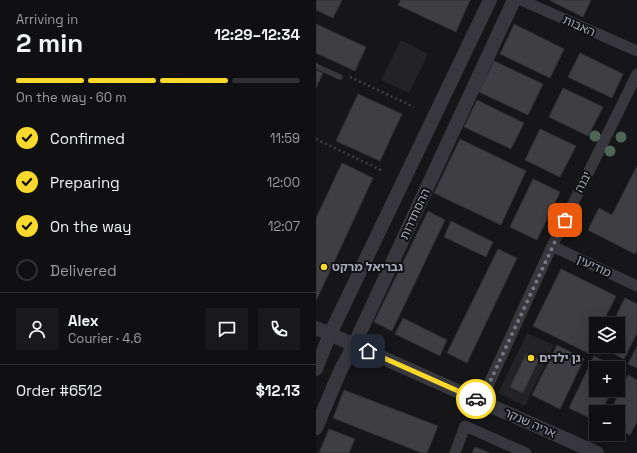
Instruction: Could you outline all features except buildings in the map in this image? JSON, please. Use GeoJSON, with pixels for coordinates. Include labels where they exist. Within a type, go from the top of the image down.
{"type":"FeatureCollection","features":[{"type":"Feature","properties":{"kind":"street","name":"ההסתדרות"},"geometry":{"type":"LineString","coordinates":[[317,362],[490,0]]}},
{"type":"Feature","properties":{"kind":"street","name":"ההסתדרות"},"geometry":{"type":"LineString","coordinates":[[316,428],[341,369],[354,345],[514,0]]}},
{"type":"Feature","properties":{"kind":"street","name":"האבות"},"geometry":{"type":"LineString","coordinates":[[521,0],[637,52]]}},
{"type":"Feature","properties":{"kind":"street","name":"יבנה"},"geometry":{"type":"LineString","coordinates":[[481,401],[552,246],[637,74]]}},
{"type":"Feature","properties":{"kind":"street","name":"מודיעין"},"geometry":{"type":"LineString","coordinates":[[552,246],[637,286]]}},
{"type":"Feature","properties":{"kind":"street","name":"אריה שנקר"},"geometry":{"type":"LineString","coordinates":[[316,328],[597,453]]}},
{"type":"Feature","properties":{"kind":"street"},"geometry":{"type":"LineString","coordinates":[[317,362],[341,369]]}},
{"type":"Feature","properties":{"kind":"street"},"geometry":{"type":"LineString","coordinates":[[455,453],[465,426],[526,453]]}},
{"type":"Feature","properties":{"kind":"lane"},"geometry":{"type":"LineString","coordinates":[[316,66],[342,76]]}},
{"type":"Feature","properties":{"kind":"path"},"geometry":{"type":"LineString","coordinates":[[342,76],[414,107]]}},
{"type":"Feature","properties":{"kind":"path"},"geometry":{"type":"LineString","coordinates":[[316,139],[383,171]]}},
{"type":"Feature","properties":{"kind":"shaded area"},"geometry":{"type":"Polygon","coordinates":[[[401,40],[428,54],[409,93],[381,80],[401,40]]]}},
{"type":"Feature","properties":{"kind":"shaded area","name":"גן ילדים"},"geometry":{"type":"Polygon","coordinates":[[[527,333],[554,345],[525,406],[498,393],[527,333]]]}},
{"type":"Feature","properties":{"kind":"way so far"},"geometry":{"type":"LineString","coordinates":[[476,399],[481,401],[565,220]]}},
{"type":"Feature","properties":{"kind":"place","name":"גבריאל מרקט"},"geometry":{"type":"Point","coordinates":[324,267]}},
{"type":"Feature","properties":{"kind":"place","name":"גן ילדים"},"geometry":{"type":"Point","coordinates":[531,358]}},
{"type":"Feature","properties":{"kind":"route"},"geometry":{"type":"LineString","coordinates":[[368,351],[476,399]]}}]}
